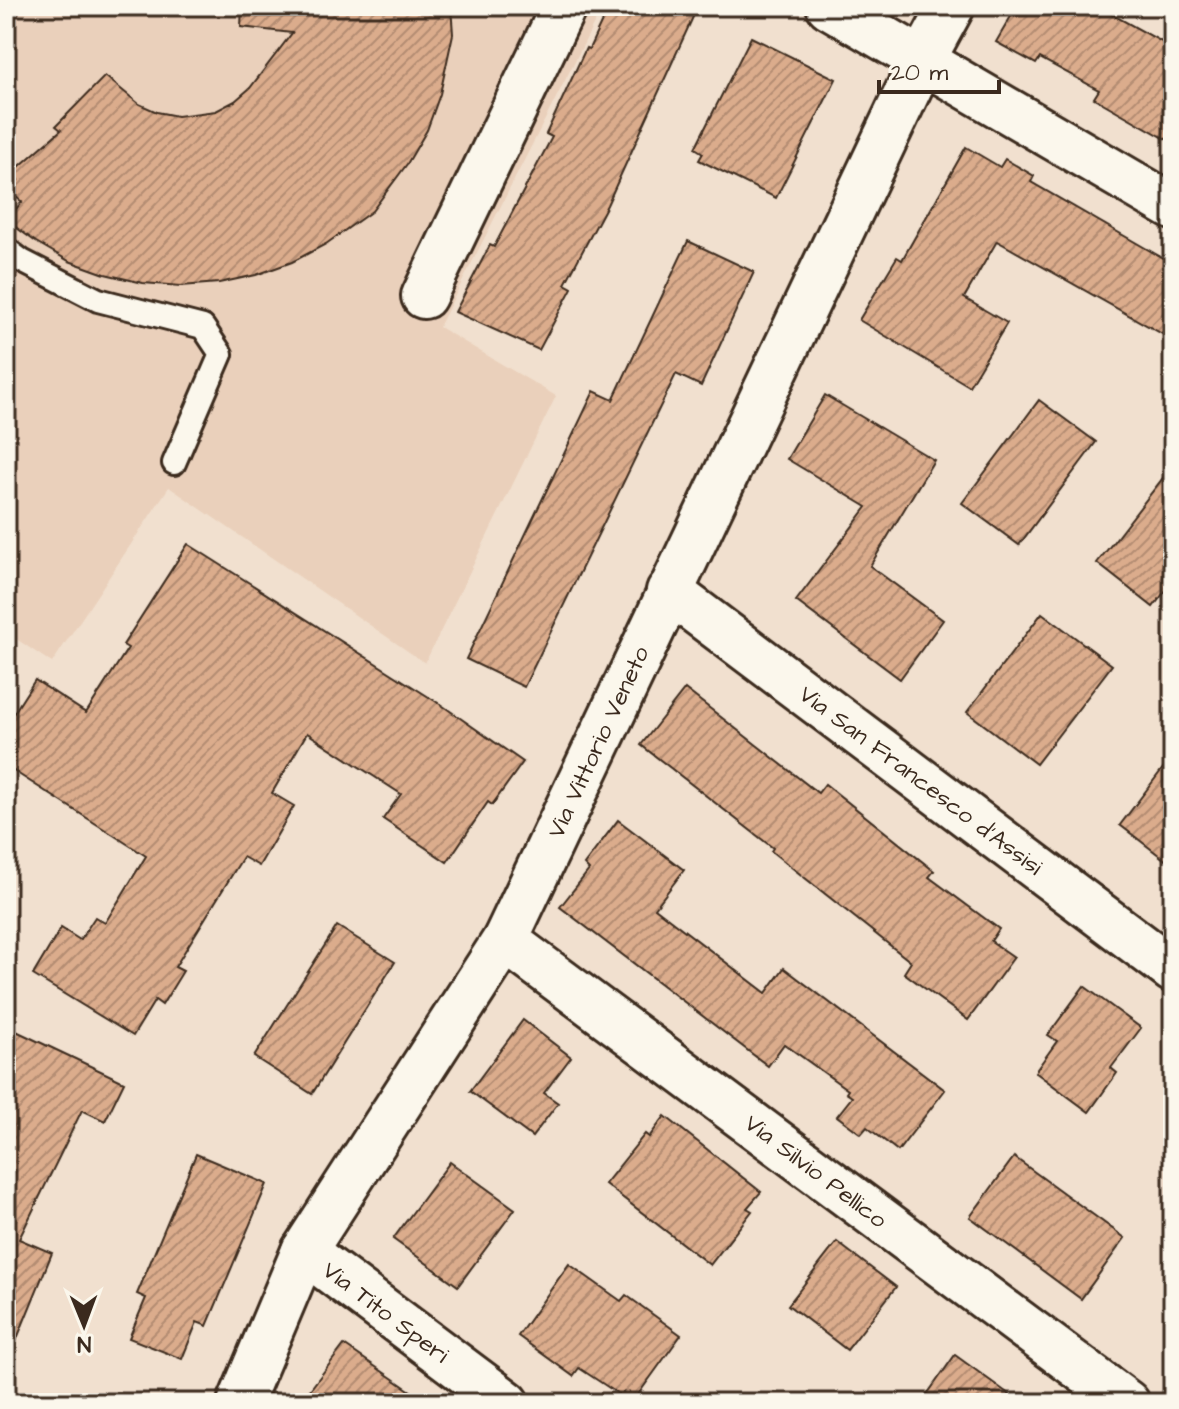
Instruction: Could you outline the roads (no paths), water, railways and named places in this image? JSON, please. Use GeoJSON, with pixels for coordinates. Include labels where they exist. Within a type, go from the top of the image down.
{"type":"FeatureCollection","features":[{"type":"Feature","properties":{"kind":"street"},"geometry":{"type":"LineString","coordinates":[[424,296],[564,6]]}},
{"type":"Feature","properties":{"kind":"street"},"geometry":{"type":"LineString","coordinates":[[829,6],[1173,207]]}},
{"type":"Feature","properties":{"kind":"street","name":"Via Vittorio Veneto"},"geometry":{"type":"LineString","coordinates":[[240,1403],[304,1251],[505,940],[922,61],[952,6]]}},
{"type":"Feature","properties":{"kind":"street","name":"Via San Francesco d'Assisi"},"geometry":{"type":"LineString","coordinates":[[669,591],[1173,970]]}},
{"type":"Feature","properties":{"kind":"street","name":"Via Silvio Pellico"},"geometry":{"type":"LineString","coordinates":[[505,940],[1127,1403]]}},
{"type":"Feature","properties":{"kind":"street","name":"Via Tito Speri"},"geometry":{"type":"LineString","coordinates":[[304,1251],[507,1403]]}},
{"type":"Feature","properties":{"kind":"lane"},"geometry":{"type":"LineString","coordinates":[[6,249],[22,261],[98,300],[203,327],[221,354],[174,463]]}}]}
